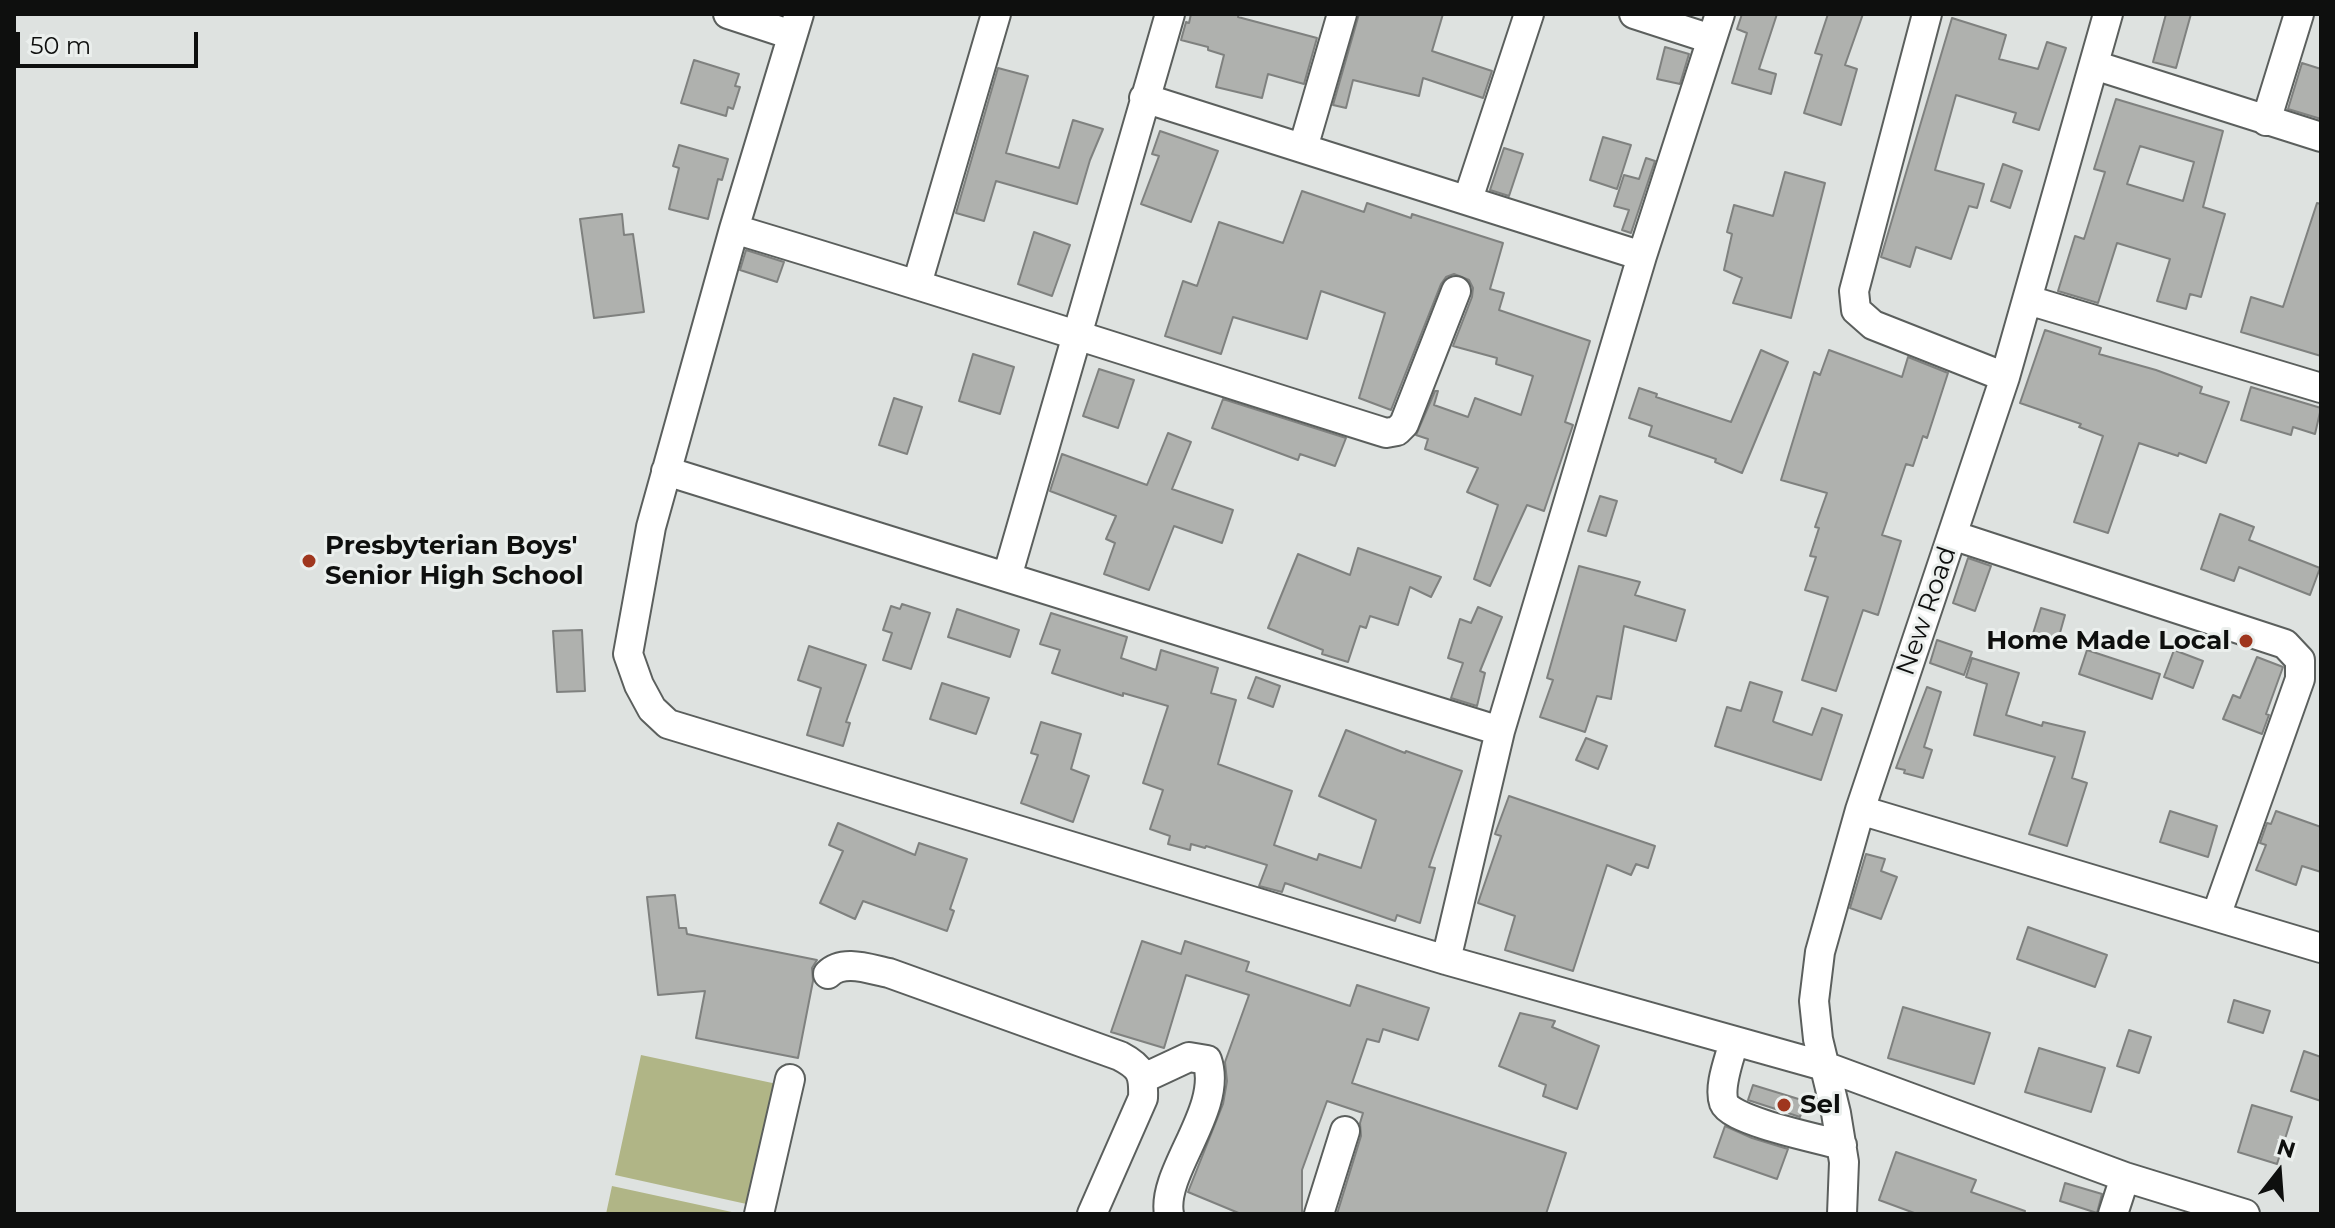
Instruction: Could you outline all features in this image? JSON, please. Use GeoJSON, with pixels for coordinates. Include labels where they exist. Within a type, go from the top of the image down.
{"type":"FeatureCollection","features":[{"type":"Feature","properties":{"kind":"street"},"geometry":{"type":"LineString","coordinates":[[728,14],[796,24],[734,229],[651,527],[628,654],[652,709],[668,724],[1446,960],[1824,1066],[2125,1177],[2245,1214]]}},
{"type":"Feature","properties":{"kind":"street"},"geometry":{"type":"LineString","coordinates":[[917,284],[996,14]]}},
{"type":"Feature","properties":{"kind":"street"},"geometry":{"type":"LineString","coordinates":[[1007,577],[1170,14]]}},
{"type":"Feature","properties":{"kind":"street"},"geometry":{"type":"LineString","coordinates":[[1303,148],[1342,14]]}},
{"type":"Feature","properties":{"kind":"street"},"geometry":{"type":"LineString","coordinates":[[1468,199],[1529,14]]}},
{"type":"Feature","properties":{"kind":"street"},"geometry":{"type":"LineString","coordinates":[[1446,960],[1500,731],[1642,256],[1716,27],[1634,14]]}},
{"type":"Feature","properties":{"kind":"street"},"geometry":{"type":"LineString","coordinates":[[1927,14],[1854,291],[1856,310],[1873,325],[2005,377]]}},
{"type":"Feature","properties":{"kind":"street","name":"New Road"},"geometry":{"type":"LineString","coordinates":[[1842,1214],[1842,1145],[1818,1039],[1814,1001],[1820,952],[1860,810],[2005,377],[2108,14]]}},
{"type":"Feature","properties":{"kind":"street"},"geometry":{"type":"LineString","coordinates":[[2266,121],[2299,14]]}},
{"type":"Feature","properties":{"kind":"street"},"geometry":{"type":"LineString","coordinates":[[2094,65],[2321,137]]}},
{"type":"Feature","properties":{"kind":"street"},"geometry":{"type":"LineString","coordinates":[[1144,98],[1642,256]]}},
{"type":"Feature","properties":{"kind":"street"},"geometry":{"type":"LineString","coordinates":[[734,229],[1386,433],[1397,431],[1404,424],[1456,291]]}},
{"type":"Feature","properties":{"kind":"street"},"geometry":{"type":"LineString","coordinates":[[2028,300],[2321,388]]}},
{"type":"Feature","properties":{"kind":"street"},"geometry":{"type":"LineString","coordinates":[[666,471],[1500,731]]}},
{"type":"Feature","properties":{"kind":"street"},"geometry":{"type":"LineString","coordinates":[[1952,535],[2285,644],[2300,660],[2300,679],[2216,916]]}},
{"type":"Feature","properties":{"kind":"street"},"geometry":{"type":"LineString","coordinates":[[1860,810],[2321,948]]}},
{"type":"Feature","properties":{"kind":"street"},"geometry":{"type":"LineString","coordinates":[[828,974],[835,967],[850,966],[889,973],[1120,1056],[1138,1066],[1144,1078],[1143,1098],[1092,1214]]}},
{"type":"Feature","properties":{"kind":"street"},"geometry":{"type":"LineString","coordinates":[[1734,1041],[1722,1090],[1727,1108],[1744,1118],[1842,1145]]}},
{"type":"Feature","properties":{"kind":"street"},"geometry":{"type":"LineString","coordinates":[[1144,1078],[1193,1056],[1207,1060],[1210,1069],[1201,1117],[1170,1193],[1169,1214]]}},
{"type":"Feature","properties":{"kind":"street"},"geometry":{"type":"LineString","coordinates":[[759,1214],[790,1079]]}},
{"type":"Feature","properties":{"kind":"street"},"geometry":{"type":"LineString","coordinates":[[1319,1214],[1345,1131]]}},
{"type":"Feature","properties":{"kind":"street"},"geometry":{"type":"LineString","coordinates":[[2113,1214],[2125,1177]]}},
{"type":"Feature","properties":{"kind":"green space"},"geometry":{"type":"Polygon","coordinates":[[[641,1055],[777,1084],[751,1205],[615,1175],[641,1055]]]}},
{"type":"Feature","properties":{"kind":"green space"},"geometry":{"type":"Polygon","coordinates":[[[612,1186],[741,1214],[606,1214],[612,1186]]]}},
{"type":"Feature","properties":{"kind":"building"},"geometry":{"type":"Polygon","coordinates":[[[1191,14],[1239,14],[1238,17],[1317,38],[1304,84],[1268,74],[1262,98],[1216,87],[1224,55],[1181,40],[1191,14]]]}},
{"type":"Feature","properties":{"kind":"building"},"geometry":{"type":"Polygon","coordinates":[[[1359,14],[1443,14],[1432,51],[1492,71],[1483,98],[1423,78],[1419,96],[1353,80],[1346,108],[1333,105],[1359,14]]]}},
{"type":"Feature","properties":{"kind":"building"},"geometry":{"type":"Polygon","coordinates":[[[1742,14],[1777,14],[1759,69],[1776,74],[1771,94],[1732,83],[1747,33],[1737,29],[1742,14]]]}},
{"type":"Feature","properties":{"kind":"building"},"geometry":{"type":"Polygon","coordinates":[[[1828,14],[1863,14],[1845,65],[1857,69],[1841,125],[1804,113],[1822,55],[1815,53],[1828,14]]]}},
{"type":"Feature","properties":{"kind":"building"},"geometry":{"type":"Polygon","coordinates":[[[2166,14],[2191,14],[2176,68],[2153,62],[2166,14]]]}},
{"type":"Feature","properties":{"kind":"building"},"geometry":{"type":"Polygon","coordinates":[[[1952,18],[2006,35],[1999,59],[2038,69],[2047,42],[2066,48],[2039,130],[2013,122],[2016,113],[1956,95],[1935,170],[1984,184],[1977,208],[1969,206],[1951,259],[1916,247],[1910,267],[1881,257],[1952,18]]]}},
{"type":"Feature","properties":{"kind":"building"},"geometry":{"type":"Polygon","coordinates":[[[1665,47],[1689,54],[1680,84],[1657,79],[1665,47]]]}},
{"type":"Feature","properties":{"kind":"building"},"geometry":{"type":"Polygon","coordinates":[[[694,60],[739,74],[735,86],[740,87],[733,109],[728,107],[726,116],[681,103],[694,60]]]}},
{"type":"Feature","properties":{"kind":"building"},"geometry":{"type":"Polygon","coordinates":[[[2302,63],[2321,69],[2321,119],[2288,109],[2302,63]]]}},
{"type":"Feature","properties":{"kind":"building"},"geometry":{"type":"Polygon","coordinates":[[[998,68],[1028,76],[1006,153],[1059,168],[1073,120],[1103,129],[1077,204],[996,181],[984,221],[956,213],[998,68]]]}},
{"type":"Feature","properties":{"kind":"building"},"geometry":{"type":"Polygon","coordinates":[[[2116,99],[2223,131],[2203,207],[2225,214],[2201,297],[2190,294],[2186,309],[2157,301],[2170,259],[2117,243],[2098,303],[2058,291],[2075,236],[2084,239],[2105,172],[2094,169],[2116,99]],[[2140,146],[2127,184],[2183,201],[2194,162],[2140,146]]]}},
{"type":"Feature","properties":{"kind":"building"},"geometry":{"type":"Polygon","coordinates":[[[1160,131],[1218,151],[1191,222],[1141,204],[1159,156],[1152,154],[1160,131]]]}},
{"type":"Feature","properties":{"kind":"building"},"geometry":{"type":"Polygon","coordinates":[[[1603,137],[1631,145],[1617,189],[1590,180],[1603,137]]]}},
{"type":"Feature","properties":{"kind":"building"},"geometry":{"type":"Polygon","coordinates":[[[679,145],[728,159],[722,180],[718,179],[708,219],[669,209],[679,168],[673,166],[679,145]]]}},
{"type":"Feature","properties":{"kind":"building"},"geometry":{"type":"Polygon","coordinates":[[[1504,148],[1523,154],[1509,196],[1490,190],[1504,148]]]}},
{"type":"Feature","properties":{"kind":"building"},"geometry":{"type":"Polygon","coordinates":[[[1646,158],[1655,161],[1631,233],[1622,230],[1629,210],[1614,206],[1624,175],[1639,179],[1646,158]]]}},
{"type":"Feature","properties":{"kind":"building"},"geometry":{"type":"Polygon","coordinates":[[[2003,164],[2022,171],[2010,208],[1991,201],[2003,164]]]}},
{"type":"Feature","properties":{"kind":"building"},"geometry":{"type":"Polygon","coordinates":[[[1785,172],[1825,183],[1791,318],[1733,303],[1742,278],[1724,270],[1732,234],[1727,232],[1734,205],[1773,216],[1785,172]]]}},
{"type":"Feature","properties":{"kind":"building"},"geometry":{"type":"Polygon","coordinates":[[[1302,191],[1364,212],[1367,203],[1411,218],[1412,214],[1503,243],[1490,289],[1504,293],[1499,310],[1590,341],[1565,422],[1573,425],[1544,511],[1527,505],[1490,586],[1474,579],[1498,505],[1467,492],[1478,468],[1425,449],[1428,439],[1416,435],[1435,391],[1438,391],[1434,405],[1468,417],[1475,398],[1521,415],[1533,376],[1496,364],[1497,358],[1453,346],[1472,297],[1473,288],[1469,280],[1454,274],[1446,277],[1441,284],[1391,410],[1359,398],[1385,313],[1321,291],[1307,339],[1233,317],[1221,354],[1165,336],[1183,281],[1197,286],[1219,222],[1283,243],[1302,191]]]}},
{"type":"Feature","properties":{"kind":"building"},"geometry":{"type":"Polygon","coordinates":[[[2317,203],[2321,204],[2321,356],[2241,332],[2251,297],[2283,307],[2317,203]]]}},
{"type":"Feature","properties":{"kind":"building"},"geometry":{"type":"Polygon","coordinates":[[[622,214],[624,235],[633,234],[644,312],[594,318],[580,219],[622,214]]]}},
{"type":"Feature","properties":{"kind":"building"},"geometry":{"type":"Polygon","coordinates":[[[1034,232],[1070,245],[1052,296],[1018,284],[1034,232]]]}},
{"type":"Feature","properties":{"kind":"building"},"geometry":{"type":"Polygon","coordinates":[[[746,250],[784,262],[777,282],[740,270],[746,250]]]}},
{"type":"Feature","properties":{"kind":"building"},"geometry":{"type":"Polygon","coordinates":[[[2045,330],[2101,348],[2099,354],[2202,387],[2200,393],[2229,402],[2206,463],[2139,443],[2108,533],[2074,522],[2103,436],[2079,427],[2081,424],[2020,403],[2045,330]]]}},
{"type":"Feature","properties":{"kind":"building"},"geometry":{"type":"Polygon","coordinates":[[[1761,350],[1788,362],[1742,473],[1715,462],[1716,459],[1649,436],[1652,426],[1629,418],[1639,388],[1657,394],[1656,397],[1731,422],[1761,350]]]}},
{"type":"Feature","properties":{"kind":"building"},"geometry":{"type":"Polygon","coordinates":[[[1829,350],[1902,377],[1908,357],[1948,373],[1927,438],[1923,436],[1913,466],[1906,464],[1882,535],[1901,541],[1878,615],[1863,610],[1836,691],[1802,680],[1828,597],[1805,590],[1816,557],[1810,556],[1819,528],[1815,527],[1827,493],[1781,480],[1814,372],[1820,375],[1829,350]]]}},
{"type":"Feature","properties":{"kind":"building"},"geometry":{"type":"Polygon","coordinates":[[[973,354],[1014,367],[1000,414],[959,401],[973,354]]]}},
{"type":"Feature","properties":{"kind":"building"},"geometry":{"type":"Polygon","coordinates":[[[1099,369],[1134,380],[1118,428],[1083,416],[1099,369]]]}},
{"type":"Feature","properties":{"kind":"building"},"geometry":{"type":"Polygon","coordinates":[[[2251,387],[2321,408],[2315,434],[2293,427],[2291,435],[2241,420],[2251,387]]]}},
{"type":"Feature","properties":{"kind":"building"},"geometry":{"type":"Polygon","coordinates":[[[894,398],[922,407],[907,454],[879,445],[894,398]]]}},
{"type":"Feature","properties":{"kind":"building"},"geometry":{"type":"Polygon","coordinates":[[[1223,399],[1346,438],[1335,466],[1300,454],[1298,460],[1212,428],[1223,399]]]}},
{"type":"Feature","properties":{"kind":"building"},"geometry":{"type":"Polygon","coordinates":[[[1168,433],[1191,442],[1172,489],[1233,510],[1222,543],[1174,526],[1149,590],[1104,574],[1115,543],[1106,539],[1116,516],[1050,491],[1062,454],[1147,485],[1168,433]]]}},
{"type":"Feature","properties":{"kind":"building"},"geometry":{"type":"Polygon","coordinates":[[[1600,496],[1617,501],[1606,536],[1588,531],[1600,496]]]}},
{"type":"Feature","properties":{"kind":"building"},"geometry":{"type":"Polygon","coordinates":[[[2220,514],[2254,527],[2249,540],[2320,568],[2310,595],[2239,567],[2234,581],[2201,569],[2220,514]]]}},
{"type":"Feature","properties":{"kind":"building"},"geometry":{"type":"Polygon","coordinates":[[[1358,548],[1441,577],[1431,597],[1410,587],[1398,625],[1370,616],[1366,628],[1360,626],[1348,662],[1322,654],[1323,650],[1268,628],[1298,554],[1350,575],[1358,548]]]}},
{"type":"Feature","properties":{"kind":"building"},"geometry":{"type":"Polygon","coordinates":[[[1968,558],[1991,566],[1975,611],[1953,603],[1968,558]]]}},
{"type":"Feature","properties":{"kind":"building"},"geometry":{"type":"Polygon","coordinates":[[[1579,566],[1640,582],[1635,595],[1685,610],[1676,641],[1624,626],[1611,699],[1597,696],[1585,732],[1540,717],[1553,680],[1547,678],[1579,566]]]}},
{"type":"Feature","properties":{"kind":"building"},"geometry":{"type":"Polygon","coordinates":[[[902,604],[930,613],[911,669],[883,660],[892,633],[883,630],[891,606],[900,609],[902,604]]]}},
{"type":"Feature","properties":{"kind":"building"},"geometry":{"type":"Polygon","coordinates":[[[1478,607],[1502,617],[1480,671],[1485,673],[1477,706],[1451,698],[1463,663],[1448,658],[1460,619],[1471,623],[1478,607]]]}},
{"type":"Feature","properties":{"kind":"building"},"geometry":{"type":"Polygon","coordinates":[[[2041,608],[2065,615],[2056,647],[2031,640],[2041,608]]]}},
{"type":"Feature","properties":{"kind":"building"},"geometry":{"type":"Polygon","coordinates":[[[957,609],[1019,630],[1010,657],[948,637],[957,609]]]}},
{"type":"Feature","properties":{"kind":"building"},"geometry":{"type":"Polygon","coordinates":[[[1051,613],[1127,637],[1121,658],[1156,670],[1161,650],[1218,668],[1211,693],[1236,700],[1218,764],[1292,791],[1274,845],[1317,860],[1319,854],[1361,868],[1376,820],[1319,796],[1346,730],[1462,771],[1429,867],[1435,868],[1420,923],[1397,915],[1395,921],[1285,883],[1282,892],[1259,886],[1267,865],[1206,846],[1191,844],[1190,850],[1168,844],[1170,836],[1150,829],[1163,790],[1143,783],[1168,706],[1123,693],[1123,696],[1052,673],[1060,650],[1040,644],[1051,613]]]}},
{"type":"Feature","properties":{"kind":"building"},"geometry":{"type":"Polygon","coordinates":[[[582,630],[585,691],[557,692],[553,631],[582,630]]]}},
{"type":"Feature","properties":{"kind":"building"},"geometry":{"type":"Polygon","coordinates":[[[1937,640],[1972,652],[1964,675],[1930,663],[1937,640]]]}},
{"type":"Feature","properties":{"kind":"building"},"geometry":{"type":"Polygon","coordinates":[[[809,646],[866,665],[846,722],[850,723],[843,746],[807,735],[821,688],[798,680],[809,646]]]}},
{"type":"Feature","properties":{"kind":"building"},"geometry":{"type":"Polygon","coordinates":[[[2087,650],[2160,674],[2152,699],[2079,674],[2087,650]]]}},
{"type":"Feature","properties":{"kind":"building"},"geometry":{"type":"Polygon","coordinates":[[[2174,650],[2203,661],[2193,688],[2164,677],[2174,650]]]}},
{"type":"Feature","properties":{"kind":"building"},"geometry":{"type":"Polygon","coordinates":[[[2257,657],[2283,667],[2262,734],[2223,719],[2233,695],[2240,698],[2257,657]]]}},
{"type":"Feature","properties":{"kind":"building"},"geometry":{"type":"Polygon","coordinates":[[[1972,658],[2019,673],[2006,715],[2042,726],[2043,722],[2085,732],[2072,778],[2087,783],[2067,846],[2029,834],[2055,757],[1974,735],[1987,684],[1966,677],[1972,658]]]}},
{"type":"Feature","properties":{"kind":"building"},"geometry":{"type":"Polygon","coordinates":[[[1256,677],[1280,686],[1273,707],[1248,698],[1256,677]]]}},
{"type":"Feature","properties":{"kind":"building"},"geometry":{"type":"Polygon","coordinates":[[[1750,682],[1782,692],[1774,722],[1812,735],[1822,708],[1842,715],[1821,780],[1715,746],[1727,707],[1741,711],[1750,682]]]}},
{"type":"Feature","properties":{"kind":"building"},"geometry":{"type":"Polygon","coordinates":[[[942,683],[989,698],[976,734],[930,719],[942,683]]]}},
{"type":"Feature","properties":{"kind":"building"},"geometry":{"type":"Polygon","coordinates":[[[1927,687],[1941,692],[1924,747],[1932,750],[1923,778],[1896,768],[1927,687]]]}},
{"type":"Feature","properties":{"kind":"building"},"geometry":{"type":"Polygon","coordinates":[[[1041,722],[1081,734],[1071,769],[1089,776],[1073,822],[1021,803],[1038,755],[1031,753],[1041,722]]]}},
{"type":"Feature","properties":{"kind":"building"},"geometry":{"type":"Polygon","coordinates":[[[1586,738],[1607,746],[1598,769],[1576,760],[1586,738]]]}},
{"type":"Feature","properties":{"kind":"building"},"geometry":{"type":"Polygon","coordinates":[[[1509,796],[1655,846],[1648,868],[1636,864],[1631,875],[1607,865],[1573,971],[1505,950],[1515,916],[1478,903],[1501,836],[1495,834],[1509,796]]]}},
{"type":"Feature","properties":{"kind":"building"},"geometry":{"type":"Polygon","coordinates":[[[2170,811],[2217,826],[2208,857],[2160,842],[2170,811]]]}},
{"type":"Feature","properties":{"kind":"building"},"geometry":{"type":"Polygon","coordinates":[[[2276,811],[2321,827],[2321,872],[2302,866],[2296,885],[2256,870],[2266,845],[2260,843],[2267,823],[2271,824],[2276,811]]]}},
{"type":"Feature","properties":{"kind":"building"},"geometry":{"type":"Polygon","coordinates":[[[838,823],[915,855],[919,843],[967,859],[950,909],[954,911],[947,931],[863,901],[855,919],[820,903],[843,851],[829,845],[838,823]]]}},
{"type":"Feature","properties":{"kind":"building"},"geometry":{"type":"Polygon","coordinates":[[[1866,854],[1885,859],[1881,871],[1897,877],[1881,919],[1850,908],[1866,854]]]}},
{"type":"Feature","properties":{"kind":"building"},"geometry":{"type":"Polygon","coordinates":[[[675,895],[679,928],[686,928],[687,934],[817,960],[812,968],[813,981],[798,1058],[696,1038],[705,991],[658,995],[647,897],[675,895]]]}},
{"type":"Feature","properties":{"kind":"building"},"geometry":{"type":"Polygon","coordinates":[[[2028,927],[2107,955],[2095,987],[2017,959],[2028,927]]]}},
{"type":"Feature","properties":{"kind":"building"},"geometry":{"type":"Polygon","coordinates":[[[1142,941],[1181,954],[1185,941],[1249,962],[1246,971],[1350,1006],[1357,985],[1429,1008],[1418,1040],[1383,1029],[1379,1042],[1367,1039],[1352,1083],[1566,1153],[1546,1214],[1337,1214],[1361,1136],[1363,1113],[1327,1101],[1302,1170],[1302,1214],[1241,1214],[1188,1192],[1223,1104],[1227,1081],[1225,1062],[1249,995],[1186,975],[1164,1048],[1111,1032],[1142,941]]]}},
{"type":"Feature","properties":{"kind":"building"},"geometry":{"type":"Polygon","coordinates":[[[2234,1000],[2270,1011],[2263,1033],[2228,1022],[2234,1000]]]}},
{"type":"Feature","properties":{"kind":"building"},"geometry":{"type":"Polygon","coordinates":[[[1903,1007],[1990,1033],[1974,1084],[1888,1058],[1903,1007]]]}},
{"type":"Feature","properties":{"kind":"building"},"geometry":{"type":"Polygon","coordinates":[[[1520,1013],[1555,1021],[1552,1027],[1599,1046],[1577,1109],[1543,1096],[1546,1085],[1499,1066],[1520,1013]]]}},
{"type":"Feature","properties":{"kind":"building"},"geometry":{"type":"Polygon","coordinates":[[[2129,1030],[2151,1037],[2139,1073],[2117,1066],[2129,1030]]]}},
{"type":"Feature","properties":{"kind":"building"},"geometry":{"type":"Polygon","coordinates":[[[2039,1048],[2105,1068],[2091,1112],[2025,1092],[2039,1048]]]}},
{"type":"Feature","properties":{"kind":"building"},"geometry":{"type":"Polygon","coordinates":[[[2304,1051],[2321,1057],[2321,1101],[2291,1091],[2304,1051]]]}},
{"type":"Feature","properties":{"kind":"building"},"geometry":{"type":"Polygon","coordinates":[[[1753,1085],[1805,1101],[1800,1117],[1748,1100],[1753,1085]]]}},
{"type":"Feature","properties":{"kind":"building"},"geometry":{"type":"Polygon","coordinates":[[[2252,1105],[2292,1117],[2277,1164],[2238,1152],[2252,1105]]]}},
{"type":"Feature","properties":{"kind":"building"},"geometry":{"type":"Polygon","coordinates":[[[1725,1126],[1788,1149],[1777,1179],[1714,1157],[1725,1126]]]}},
{"type":"Feature","properties":{"kind":"building"},"geometry":{"type":"Polygon","coordinates":[[[1896,1152],[1976,1180],[1971,1192],[2025,1211],[2024,1214],[1917,1214],[1879,1200],[1896,1152]]]}},
{"type":"Feature","properties":{"kind":"building"},"geometry":{"type":"Polygon","coordinates":[[[2065,1183],[2102,1194],[2097,1213],[2060,1201],[2065,1183]]]}},
{"type":"Feature","properties":{"kind":"place","name":"Presbyterian Boys' Senior High School"},"geometry":{"type":"Point","coordinates":[309,561]}},
{"type":"Feature","properties":{"kind":"place","name":"Home Made Local"},"geometry":{"type":"Point","coordinates":[2246,641]}},
{"type":"Feature","properties":{"kind":"place","name":"Sel"},"geometry":{"type":"Point","coordinates":[1784,1105]}}]}
